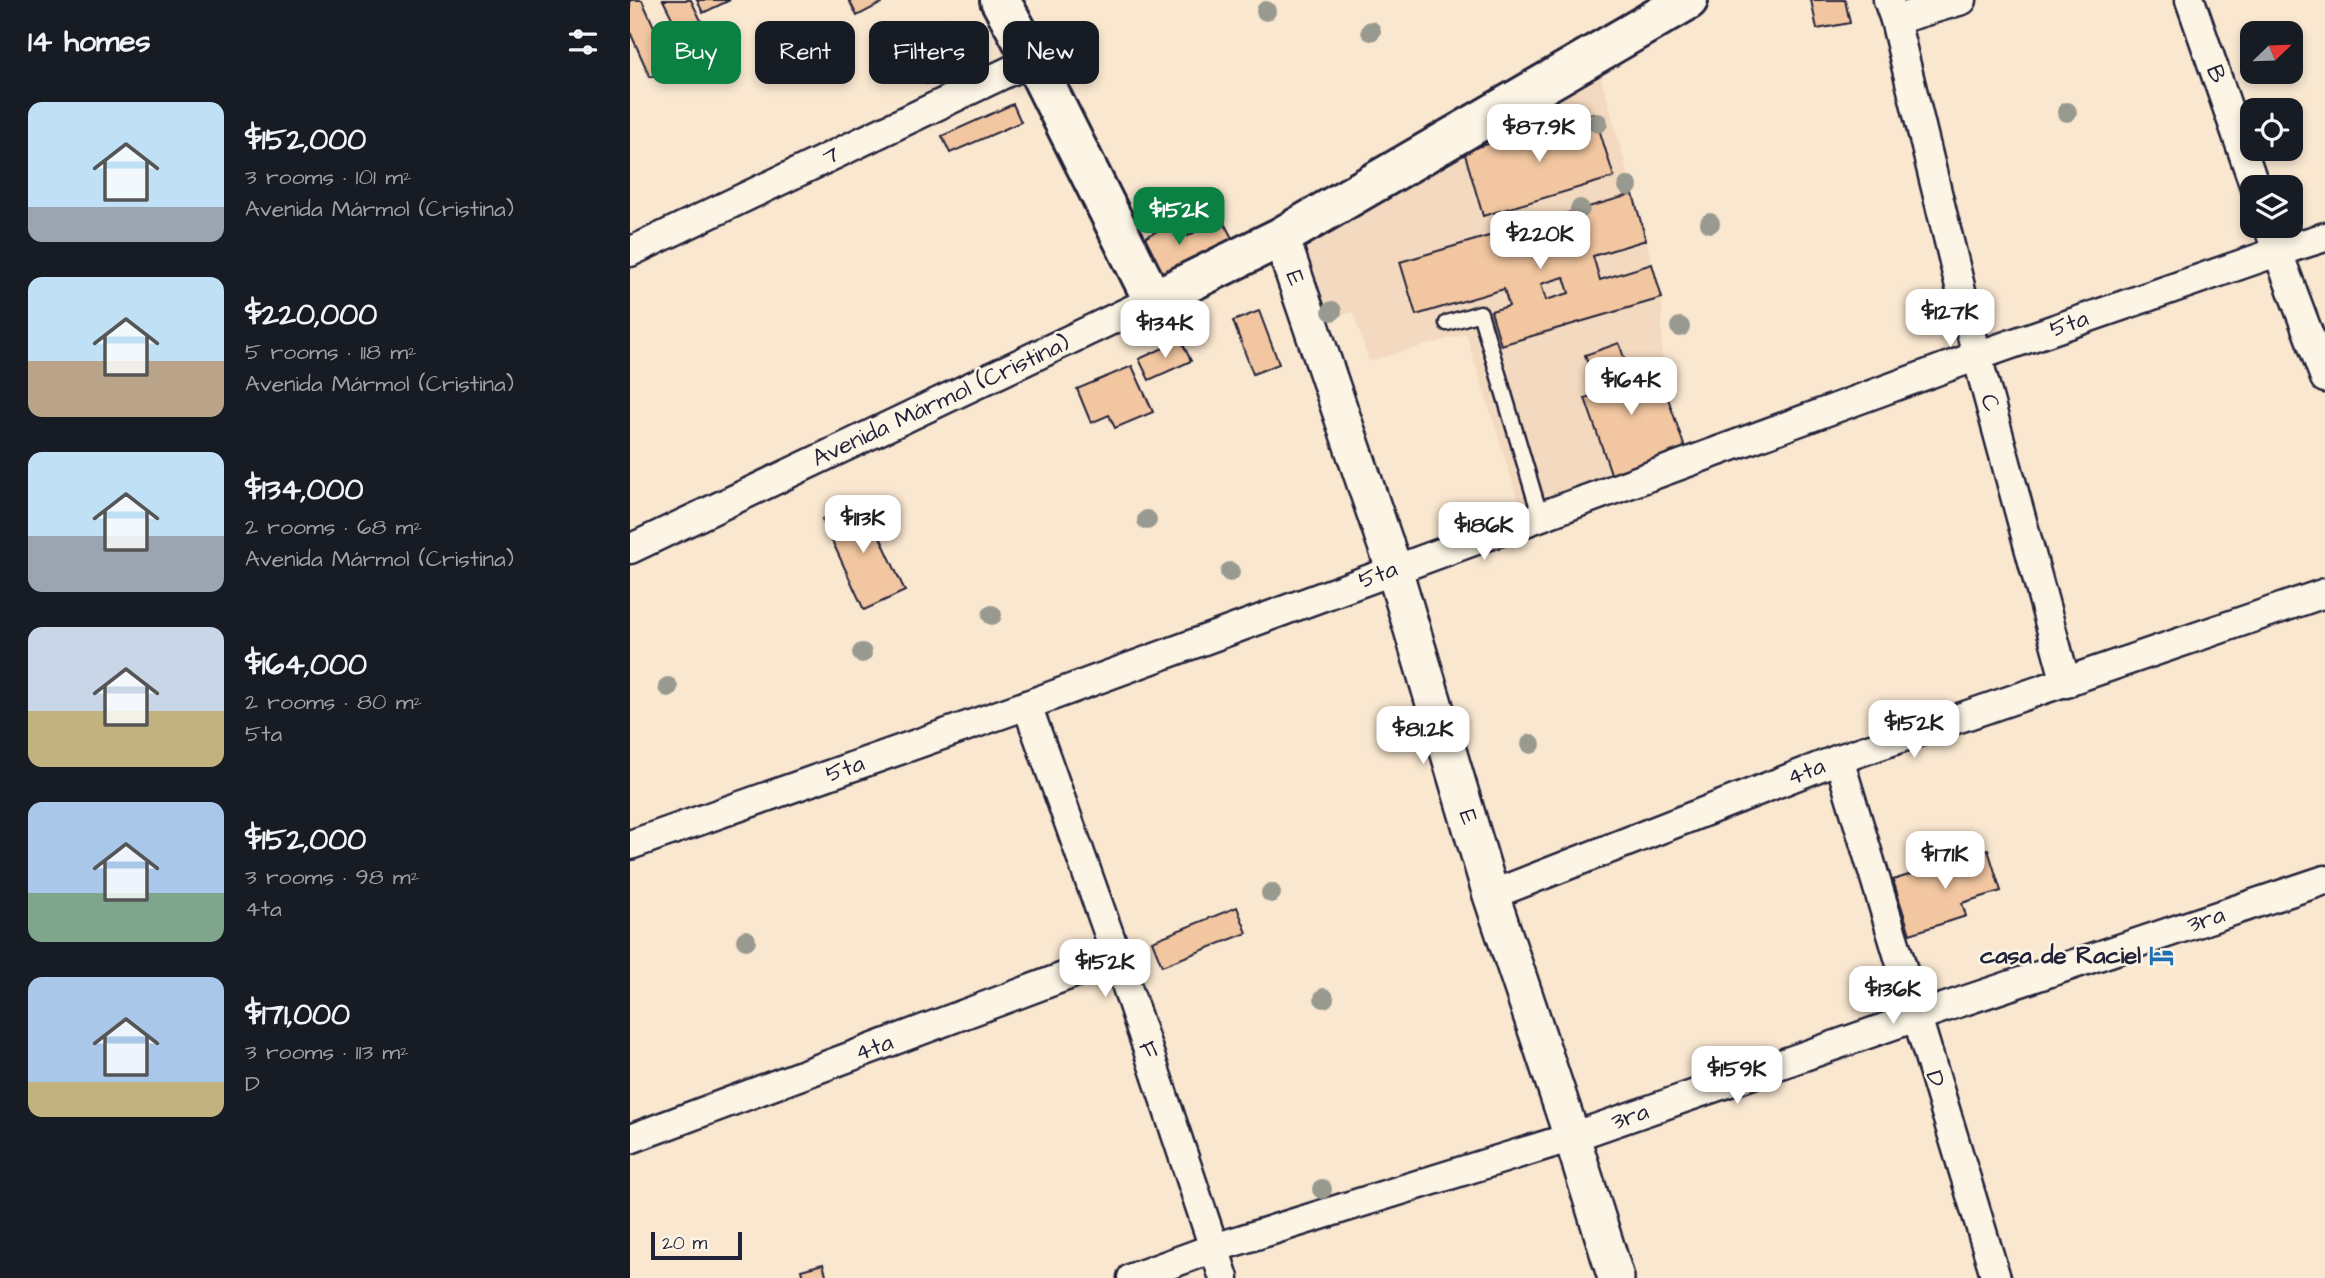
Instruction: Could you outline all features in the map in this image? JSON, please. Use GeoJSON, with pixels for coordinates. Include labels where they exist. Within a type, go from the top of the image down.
{"type":"FeatureCollection","features":[{"type":"Feature","properties":{"kind":"main road"},"geometry":{"type":"LineString","coordinates":[[1000,0],[1012,21]]}},
{"type":"Feature","properties":{"kind":"main road","name":"Avenida Mármol (Cristina)"},"geometry":{"type":"LineString","coordinates":[[1153,300],[1281,237],[1688,0]]}},
{"type":"Feature","properties":{"kind":"main road"},"geometry":{"type":"LineString","coordinates":[[1045,84],[1153,300]]}},
{"type":"Feature","properties":{"kind":"street"},"geometry":{"type":"LineString","coordinates":[[1892,10],[1962,0]]}},
{"type":"Feature","properties":{"kind":"street","name":"B"},"geometry":{"type":"LineString","coordinates":[[2190,0],[2251,175]]}},
{"type":"Feature","properties":{"kind":"street","name":"C"},"geometry":{"type":"LineString","coordinates":[[1892,10],[1977,356],[2066,682]]}},
{"type":"Feature","properties":{"kind":"street","name":"7"},"geometry":{"type":"LineString","coordinates":[[630,252],[1003,74]]}},
{"type":"Feature","properties":{"kind":"street","name":"E"},"geometry":{"type":"LineString","coordinates":[[1281,237],[1394,569],[1491,895],[1616,1278]]}},
{"type":"Feature","properties":{"kind":"street","name":"5ta"},"geometry":{"type":"LineString","coordinates":[[630,845],[1027,705],[1977,356],[2273,239],[2325,237]]}},
{"type":"Feature","properties":{"kind":"street"},"geometry":{"type":"LineString","coordinates":[[2273,239],[2325,378]]}},
{"type":"Feature","properties":{"kind":"street","name":"Avenida Mármol (Cristina)"},"geometry":{"type":"LineString","coordinates":[[630,549],[1153,300]]}},
{"type":"Feature","properties":{"kind":"street","name":"4ta"},"geometry":{"type":"LineString","coordinates":[[1491,895],[1839,759],[2325,593]]}},
{"type":"Feature","properties":{"kind":"street","name":"F"},"geometry":{"type":"LineString","coordinates":[[1027,705],[1117,957],[1224,1278]]}},
{"type":"Feature","properties":{"kind":"street","name":"D"},"geometry":{"type":"LineString","coordinates":[[1839,759],[1996,1278]]}},
{"type":"Feature","properties":{"kind":"street","name":"3ra"},"geometry":{"type":"LineString","coordinates":[[1132,1278],[1214,1248],[1572,1137],[1916,1017],[2325,880]]}},
{"type":"Feature","properties":{"kind":"street","name":"4ta"},"geometry":{"type":"LineString","coordinates":[[630,1139],[1117,957]]}},
{"type":"Feature","properties":{"kind":"lane"},"geometry":{"type":"LineString","coordinates":[[1447,323],[1480,313],[1540,515]]}},
{"type":"Feature","properties":{"kind":"shaded area"},"geometry":{"type":"Polygon","coordinates":[[[1599,69],[1662,298],[1662,381],[1687,454],[1521,510],[1466,334],[1369,361],[1353,312],[1326,320],[1302,251],[1599,69]]]}},
{"type":"Feature","properties":{"kind":"building"},"geometry":{"type":"Polygon","coordinates":[[[630,0],[642,0],[651,21],[651,77],[650,77],[630,32],[630,0]]]}},
{"type":"Feature","properties":{"kind":"building"},"geometry":{"type":"Polygon","coordinates":[[[663,0],[691,0],[701,21],[674,21],[663,0]]]}},
{"type":"Feature","properties":{"kind":"building"},"geometry":{"type":"Polygon","coordinates":[[[697,0],[730,0],[703,13],[697,0]]]}},
{"type":"Feature","properties":{"kind":"building"},"geometry":{"type":"Polygon","coordinates":[[[849,0],[880,0],[882,3],[857,16],[849,0]]]}},
{"type":"Feature","properties":{"kind":"building"},"geometry":{"type":"Polygon","coordinates":[[[1811,0],[1845,0],[1850,23],[1817,29],[1811,0]]]}},
{"type":"Feature","properties":{"kind":"building"},"geometry":{"type":"Polygon","coordinates":[[[1013,104],[1021,122],[950,153],[942,136],[1013,104]]]}},
{"type":"Feature","properties":{"kind":"building"},"geometry":{"type":"Polygon","coordinates":[[[1594,113],[1614,177],[1483,216],[1464,151],[1594,113]]]}},
{"type":"Feature","properties":{"kind":"building"},"geometry":{"type":"Polygon","coordinates":[[[1633,194],[1646,240],[1593,256],[1600,280],[1652,264],[1662,298],[1501,345],[1491,311],[1509,306],[1504,289],[1416,315],[1400,262],[1633,194]],[[1564,277],[1541,284],[1546,300],[1569,293],[1564,277]]]}},
{"type":"Feature","properties":{"kind":"building"},"geometry":{"type":"Polygon","coordinates":[[[1221,217],[1233,240],[1154,283],[1133,244],[1179,219],[1188,236],[1221,217]]]}},
{"type":"Feature","properties":{"kind":"building"},"geometry":{"type":"Polygon","coordinates":[[[1259,311],[1279,364],[1253,374],[1233,321],[1259,311]]]}},
{"type":"Feature","properties":{"kind":"building"},"geometry":{"type":"Polygon","coordinates":[[[1181,340],[1191,361],[1149,380],[1139,359],[1181,340]]]}},
{"type":"Feature","properties":{"kind":"building"},"geometry":{"type":"Polygon","coordinates":[[[1619,343],[1635,390],[1662,381],[1687,454],[1613,479],[1585,398],[1598,394],[1585,355],[1619,343]]]}},
{"type":"Feature","properties":{"kind":"building"},"geometry":{"type":"Polygon","coordinates":[[[1132,366],[1153,412],[1115,428],[1109,415],[1091,423],[1077,389],[1132,366]]]}},
{"type":"Feature","properties":{"kind":"building"},"geometry":{"type":"Polygon","coordinates":[[[863,500],[905,591],[864,610],[822,519],[863,500]]]}},
{"type":"Feature","properties":{"kind":"building"},"geometry":{"type":"Polygon","coordinates":[[[1988,850],[2001,891],[1962,903],[1966,916],[1910,934],[1893,880],[1988,850]]]}},
{"type":"Feature","properties":{"kind":"building"},"geometry":{"type":"Polygon","coordinates":[[[1237,907],[1247,933],[1162,966],[1152,941],[1237,907]]]}},
{"type":"Feature","properties":{"kind":"building"},"geometry":{"type":"Polygon","coordinates":[[[823,1264],[827,1278],[803,1278],[801,1270],[823,1264]]]}},
{"type":"Feature","properties":{"kind":"place","name":"casa de Raciel"},"geometry":{"type":"Point","coordinates":[2161,956]}}]}
